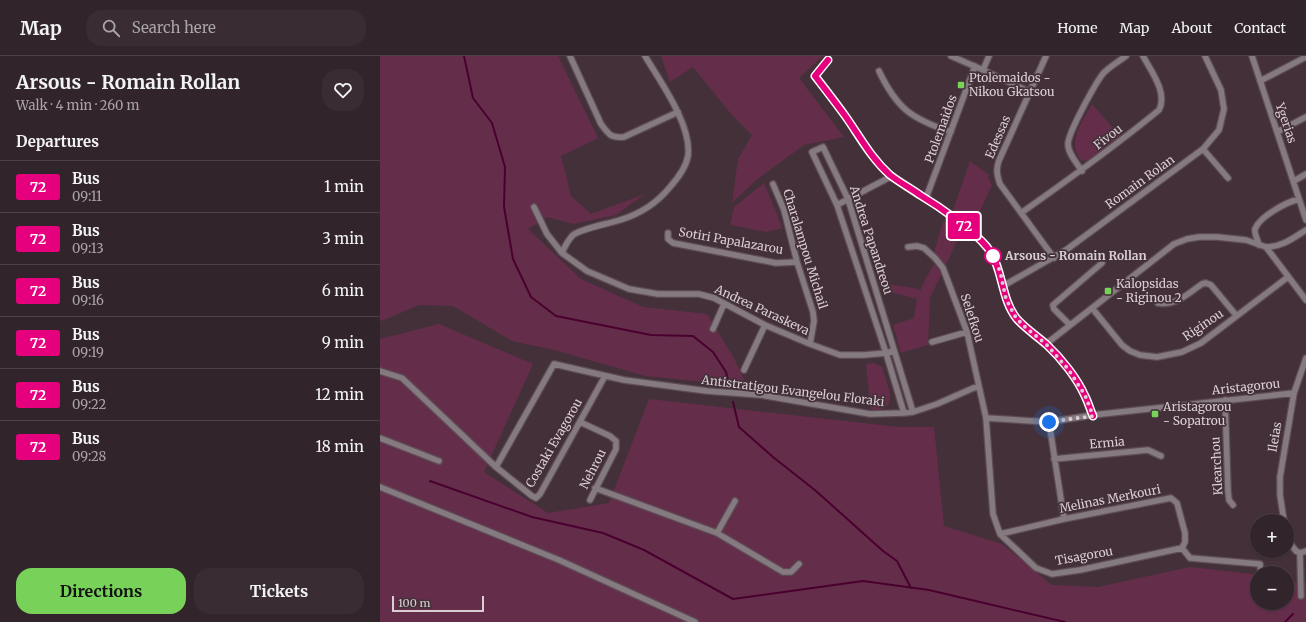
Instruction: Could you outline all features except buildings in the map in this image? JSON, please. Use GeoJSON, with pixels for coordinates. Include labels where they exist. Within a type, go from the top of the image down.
{"type":"FeatureCollection","features":[{"type":"Feature","properties":{"kind":"street"},"geometry":{"type":"LineString","coordinates":[[570,56],[601,124],[608,134],[615,138],[624,137],[678,112]]}},
{"type":"Feature","properties":{"kind":"street"},"geometry":{"type":"LineString","coordinates":[[562,253],[566,243],[573,235],[641,212],[661,198],[680,175],[688,156],[686,136],[678,112],[645,56]]}},
{"type":"Feature","properties":{"kind":"street"},"geometry":{"type":"LineString","coordinates":[[951,56],[1030,92]]}},
{"type":"Feature","properties":{"kind":"street"},"geometry":{"type":"LineString","coordinates":[[983,70],[989,56]]}},
{"type":"Feature","properties":{"kind":"street","name":"Edessas"},"geometry":{"type":"LineString","coordinates":[[1021,213],[1000,184],[996,175],[997,165],[1046,56]]}},
{"type":"Feature","properties":{"kind":"street"},"geometry":{"type":"LineString","coordinates":[[1082,171],[1070,154],[1068,144],[1070,136],[1087,100],[1103,74],[1126,56]]}},
{"type":"Feature","properties":{"kind":"street","name":"Fivou"},"geometry":{"type":"LineString","coordinates":[[1021,213],[1082,171],[1159,110],[1162,98],[1160,89],[1143,56]]}},
{"type":"Feature","properties":{"kind":"street","name":"Romain Rolan"},"geometry":{"type":"LineString","coordinates":[[1003,286],[1054,258],[1203,149],[1219,130],[1224,109],[1221,90],[1205,56]]}},
{"type":"Feature","properties":{"kind":"street","name":"Ygerias"},"geometry":{"type":"LineString","coordinates":[[1252,56],[1306,220]]}},
{"type":"Feature","properties":{"kind":"street"},"geometry":{"type":"LineString","coordinates":[[1260,81],[1306,57]]}},
{"type":"Feature","properties":{"kind":"street"},"geometry":{"type":"LineString","coordinates":[[828,60],[815,76],[846,117],[868,152],[878,164],[892,176],[926,198],[983,242],[995,259],[1000,271],[1006,299],[1016,318],[1046,344],[1068,369],[1085,395],[1093,416]]}},
{"type":"Feature","properties":{"kind":"street","name":"Ptolemaidos"},"geometry":{"type":"LineString","coordinates":[[926,198],[975,66]]}},
{"type":"Feature","properties":{"kind":"street"},"geometry":{"type":"LineString","coordinates":[[879,71],[892,96],[902,108],[928,125],[951,132]]}},
{"type":"Feature","properties":{"kind":"street"},"geometry":{"type":"LineString","coordinates":[[1277,132],[1306,117]]}},
{"type":"Feature","properties":{"kind":"street","name":"Andrea Papandreou"},"geometry":{"type":"LineString","coordinates":[[904,414],[886,353],[838,205],[812,152],[823,147],[848,199],[913,412]]}},
{"type":"Feature","properties":{"kind":"street"},"geometry":{"type":"LineString","coordinates":[[1203,149],[1228,178]]}},
{"type":"Feature","properties":{"kind":"street"},"geometry":{"type":"LineString","coordinates":[[1294,181],[1306,174]]}},
{"type":"Feature","properties":{"kind":"street"},"geometry":{"type":"LineString","coordinates":[[838,205],[892,176]]}},
{"type":"Feature","properties":{"kind":"street","name":"Charalampou Michail"},"geometry":{"type":"LineString","coordinates":[[773,184],[784,210],[797,262],[813,312],[814,321],[810,344]]}},
{"type":"Feature","properties":{"kind":"street"},"geometry":{"type":"LineString","coordinates":[[1259,245],[1255,233],[1255,229],[1259,223],[1267,216],[1290,202],[1299,199]]}},
{"type":"Feature","properties":{"kind":"street","name":"Andrea Paraskeva"},"geometry":{"type":"LineString","coordinates":[[534,207],[547,234],[562,253],[587,270],[629,289],[658,294],[699,294],[714,298],[766,325],[840,355],[860,355],[894,351]]}},
{"type":"Feature","properties":{"kind":"street"},"geometry":{"type":"LineString","coordinates":[[1021,213],[1054,258]]}},
{"type":"Feature","properties":{"kind":"street"},"geometry":{"type":"LineString","coordinates":[[1046,344],[1174,244],[1187,239],[1199,237],[1217,237],[1246,240],[1266,247],[1275,247],[1283,245],[1306,230]]}},
{"type":"Feature","properties":{"kind":"street","name":"Sotiri Papalazarou"},"geometry":{"type":"LineString","coordinates":[[668,233],[668,239],[673,243],[776,263],[797,262]]}},
{"type":"Feature","properties":{"kind":"street","name":"Selefkou"},"geometry":{"type":"LineString","coordinates":[[908,247],[917,246],[924,248],[943,268],[967,332],[986,418]]}},
{"type":"Feature","properties":{"kind":"street"},"geometry":{"type":"LineString","coordinates":[[1266,247],[1306,300]]}},
{"type":"Feature","properties":{"kind":"street"},"geometry":{"type":"LineString","coordinates":[[1070,325],[1054,309],[1053,304],[1102,263]]}},
{"type":"Feature","properties":{"kind":"street","name":"Riginou"},"geometry":{"type":"LineString","coordinates":[[1092,308],[1122,345],[1130,352],[1157,357],[1182,352],[1201,343],[1288,277]]}},
{"type":"Feature","properties":{"kind":"street"},"geometry":{"type":"LineString","coordinates":[[1158,303],[1167,304],[1175,302],[1202,284],[1206,283],[1211,285],[1236,316]]}},
{"type":"Feature","properties":{"kind":"street"},"geometry":{"type":"LineString","coordinates":[[713,329],[724,304]]}},
{"type":"Feature","properties":{"kind":"street"},"geometry":{"type":"LineString","coordinates":[[744,370],[766,325]]}},
{"type":"Feature","properties":{"kind":"street"},"geometry":{"type":"LineString","coordinates":[[932,342],[967,332]]}},
{"type":"Feature","properties":{"kind":"street","name":"Ileias"},"geometry":{"type":"LineString","coordinates":[[1283,514],[1280,495],[1280,476],[1294,393],[1306,358]]}},
{"type":"Feature","properties":{"kind":"street","name":"Antistratigou Evangelou Floraki"},"geometry":{"type":"LineString","coordinates":[[496,467],[554,364],[624,380],[707,391],[760,395],[868,414],[904,414],[913,412],[937,404],[978,386]]}},
{"type":"Feature","properties":{"kind":"street"},"geometry":{"type":"LineString","coordinates":[[380,371],[402,378],[496,467]]}},
{"type":"Feature","properties":{"kind":"street","name":"Costaki Evagorou"},"geometry":{"type":"LineString","coordinates":[[496,467],[536,498],[540,494],[605,376]]}},
{"type":"Feature","properties":{"kind":"street","name":"Aristagorou"},"geometry":{"type":"LineString","coordinates":[[986,418],[1049,422],[1294,393]]}},
{"type":"Feature","properties":{"kind":"street","name":"Klearchou"},"geometry":{"type":"LineString","coordinates":[[1225,400],[1228,491],[1229,500],[1233,505]]}},
{"type":"Feature","properties":{"kind":"street","name":"Tisagorou"},"geometry":{"type":"LineString","coordinates":[[986,418],[993,514],[1000,534],[1036,568],[1052,574],[1080,570],[1182,548]]}},
{"type":"Feature","properties":{"kind":"street","name":"Nehrou"},"geometry":{"type":"LineString","coordinates":[[580,422],[610,436],[616,441],[616,449],[590,500]]}},
{"type":"Feature","properties":{"kind":"street"},"geometry":{"type":"LineString","coordinates":[[1049,422],[1064,519]]}},
{"type":"Feature","properties":{"kind":"street"},"geometry":{"type":"LineString","coordinates":[[380,438],[439,461]]}},
{"type":"Feature","properties":{"kind":"street","name":"Ermia"},"geometry":{"type":"LineString","coordinates":[[1054,459],[1148,450],[1161,456]]}},
{"type":"Feature","properties":{"kind":"street"},"geometry":{"type":"LineString","coordinates":[[380,487],[559,560],[695,622]]}},
{"type":"Feature","properties":{"kind":"street"},"geometry":{"type":"LineString","coordinates":[[595,488],[716,533],[783,572],[791,572],[799,564]]}},
{"type":"Feature","properties":{"kind":"street","name":"Melinas Merkouri"},"geometry":{"type":"LineString","coordinates":[[1000,534],[1064,519],[1171,498],[1177,502],[1185,533],[1185,542],[1182,548]]}},
{"type":"Feature","properties":{"kind":"street"},"geometry":{"type":"LineString","coordinates":[[716,533],[735,502]]}},
{"type":"Feature","properties":{"kind":"street"},"geometry":{"type":"LineString","coordinates":[[1294,547],[1303,552],[1301,596]]}},
{"type":"Feature","properties":{"kind":"street"},"geometry":{"type":"LineString","coordinates":[[1182,548],[1190,558],[1260,564],[1260,566]]}},
{"type":"Feature","properties":{"kind":"shaded area"},"geometry":{"type":"Polygon","coordinates":[[[380,56],[558,56],[598,138],[561,156],[571,196],[591,214],[645,194],[616,215],[573,224],[547,217],[528,229],[581,279],[643,307],[707,314],[734,358],[747,386],[645,376],[554,350],[512,341],[453,306],[419,305],[380,321],[380,56]]]}},
{"type":"Feature","properties":{"kind":"shaded area"},"geometry":{"type":"Polygon","coordinates":[[[661,56],[823,56],[799,78],[844,137],[804,145],[755,181],[732,203],[738,159],[752,135],[731,114],[693,67],[670,82],[661,56]]]}},
{"type":"Feature","properties":{"kind":"shaded area"},"geometry":{"type":"Polygon","coordinates":[[[1092,104],[1121,137],[1089,160],[1082,161],[1077,154],[1075,140],[1080,125],[1092,104]]]}},
{"type":"Feature","properties":{"kind":"shaded area"},"geometry":{"type":"Polygon","coordinates":[[[970,161],[989,175],[988,178],[992,185],[972,228],[952,213],[970,161]]]}},
{"type":"Feature","properties":{"kind":"shaded area"},"geometry":{"type":"Polygon","coordinates":[[[764,183],[782,228],[766,232],[730,225],[734,207],[764,183]]]}},
{"type":"Feature","properties":{"kind":"shaded area"},"geometry":{"type":"Polygon","coordinates":[[[943,221],[960,234],[946,265],[934,253],[943,221]]]}},
{"type":"Feature","properties":{"kind":"shaded area"},"geometry":{"type":"Polygon","coordinates":[[[934,264],[940,271],[941,275],[930,298],[928,345],[901,353],[893,325],[914,318],[917,299],[883,290],[881,283],[919,289],[920,291],[934,264]]]}},
{"type":"Feature","properties":{"kind":"shaded area"},"geometry":{"type":"Polygon","coordinates":[[[439,324],[533,364],[484,472],[548,513],[609,503],[649,399],[899,427],[934,427],[944,526],[1002,544],[1052,585],[1098,587],[1190,567],[1250,574],[1250,610],[1294,610],[1294,582],[1306,582],[1306,622],[380,622],[380,339],[439,324]]]}},
{"type":"Feature","properties":{"kind":"shaded area"},"geometry":{"type":"Polygon","coordinates":[[[874,363],[882,367],[890,396],[886,406],[881,409],[871,411],[866,364],[874,363]]]}},
{"type":"Feature","properties":{"kind":"waterway"},"geometry":{"type":"LineString","coordinates":[[464,56],[473,98],[492,123],[505,167],[504,207],[513,259],[531,297],[556,316],[651,335],[693,336],[713,352],[726,372],[730,388]]}},
{"type":"Feature","properties":{"kind":"waterway"},"geometry":{"type":"LineString","coordinates":[[733,402],[739,427],[773,457],[816,491],[883,551],[897,561],[911,588]]}},
{"type":"Feature","properties":{"kind":"waterway"},"geometry":{"type":"LineString","coordinates":[[430,481],[532,517],[603,533],[644,550],[733,599],[863,581],[929,590],[1065,622]]}},
{"type":"Feature","properties":{"kind":"waterway"},"geometry":{"type":"LineString","coordinates":[[1285,622],[1293,614]]}},
{"type":"Feature","properties":{"kind":"bus line","name":"72"},"geometry":{"type":"LineString","coordinates":[[828,60],[815,76],[846,117],[868,152],[878,164],[892,176],[926,198],[978,237],[988,248],[1000,271],[1006,299],[1016,318],[1046,344],[1068,369],[1085,395],[1093,416]]}},
{"type":"Feature","properties":{"kind":"place","name":"Ptolemaidos - Nikou Gkatsou"},"geometry":{"type":"Point","coordinates":[961,85]}},
{"type":"Feature","properties":{"kind":"place","name":"Arsous - Romain Rollan"},"geometry":{"type":"Point","coordinates":[993,256]}},
{"type":"Feature","properties":{"kind":"place","name":"Kalopsidas - Riginou 2"},"geometry":{"type":"Point","coordinates":[1108,291]}},
{"type":"Feature","properties":{"kind":"place","name":"Aristagorou - Sopatrou"},"geometry":{"type":"Point","coordinates":[1155,414]}},
{"type":"Feature","properties":{"kind":"route"},"geometry":{"type":"LineString","coordinates":[[993,256],[1000,271],[1006,299],[1016,318],[1046,344],[1068,369],[1085,395],[1093,416],[1049,422]]}}]}
